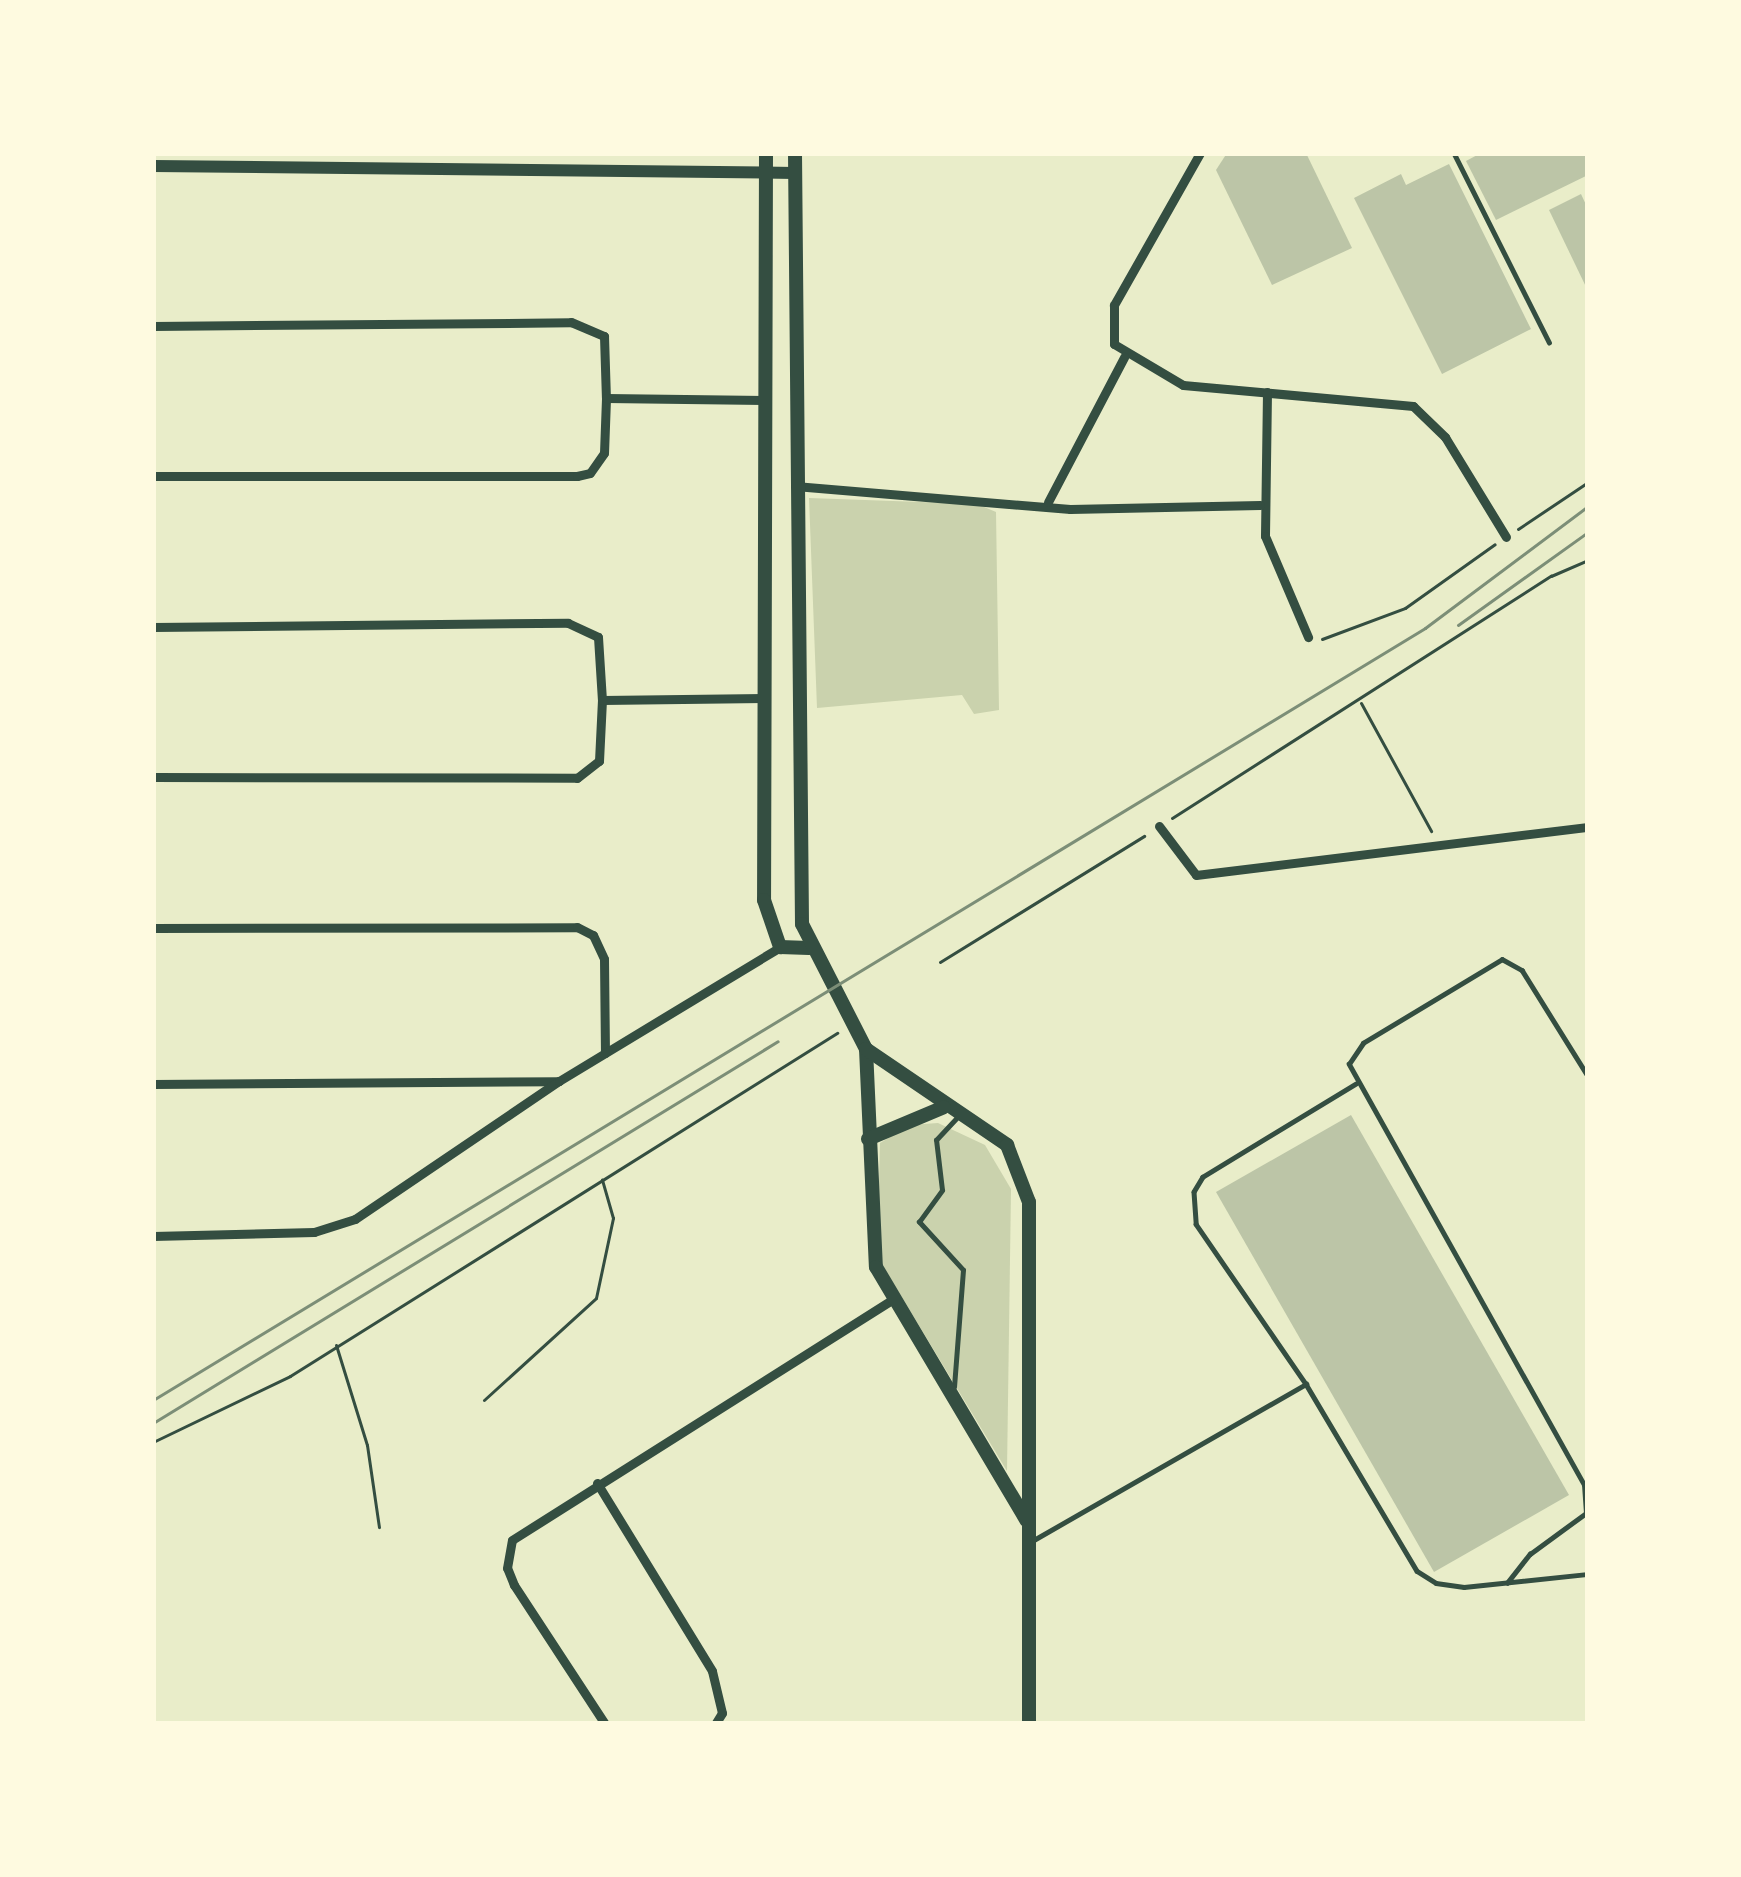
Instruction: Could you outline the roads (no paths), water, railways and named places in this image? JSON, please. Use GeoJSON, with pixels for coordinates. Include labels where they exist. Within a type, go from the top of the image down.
{"type":"FeatureCollection","features":[{"type":"Feature","properties":{"kind":"main road"},"geometry":{"type":"LineString","coordinates":[[766,153],[764,900],[781,947],[809,948]]}},
{"type":"Feature","properties":{"kind":"main road"},"geometry":{"type":"LineString","coordinates":[[795,153],[798,898],[809,948],[866,1049],[872,1254],[892,1300],[1027,1521]]}},
{"type":"Feature","properties":{"kind":"main road"},"geometry":{"type":"LineString","coordinates":[[766,644],[799,643]]}},
{"type":"Feature","properties":{"kind":"main road"},"geometry":{"type":"LineString","coordinates":[[866,1049],[1006,1145],[1030,1202],[1029,1724]]}},
{"type":"Feature","properties":{"kind":"main road"},"geometry":{"type":"LineString","coordinates":[[868,1139],[944,1106]]}},
{"type":"Feature","properties":{"kind":"street"},"geometry":{"type":"LineString","coordinates":[[1200,153],[1114,305],[1114,344],[1124,357],[1183,386],[1387,400],[1431,416],[1506,537]]}},
{"type":"Feature","properties":{"kind":"street"},"geometry":{"type":"LineString","coordinates":[[153,166],[794,173]]}},
{"type":"Feature","properties":{"kind":"street"},"geometry":{"type":"LineString","coordinates":[[153,326],[571,322],[604,336],[606,398],[604,453],[578,476],[153,476]]}},
{"type":"Feature","properties":{"kind":"street"},"geometry":{"type":"LineString","coordinates":[[1048,502],[1124,357]]}},
{"type":"Feature","properties":{"kind":"street"},"geometry":{"type":"LineString","coordinates":[[1267,392],[1260,506],[1308,638]]}},
{"type":"Feature","properties":{"kind":"street"},"geometry":{"type":"LineString","coordinates":[[606,398],[767,400]]}},
{"type":"Feature","properties":{"kind":"street"},"geometry":{"type":"LineString","coordinates":[[795,486],[1048,502],[1260,506]]}},
{"type":"Feature","properties":{"kind":"street"},"geometry":{"type":"LineString","coordinates":[[153,627],[568,623],[598,637],[602,700],[599,761],[577,778],[153,777]]}},
{"type":"Feature","properties":{"kind":"street"},"geometry":{"type":"LineString","coordinates":[[602,700],[766,698]]}},
{"type":"Feature","properties":{"kind":"street"},"geometry":{"type":"LineString","coordinates":[[1159,826],[1196,875],[1588,827]]}},
{"type":"Feature","properties":{"kind":"street"},"geometry":{"type":"LineString","coordinates":[[153,928],[577,927],[593,935],[604,959],[605,1053]]}},
{"type":"Feature","properties":{"kind":"street"},"geometry":{"type":"LineString","coordinates":[[153,1236],[335,1226],[560,1081],[781,947]]}},
{"type":"Feature","properties":{"kind":"street"},"geometry":{"type":"LineString","coordinates":[[153,1084],[560,1081]]}},
{"type":"Feature","properties":{"kind":"street"},"geometry":{"type":"LineString","coordinates":[[605,1724],[507,1568],[512,1540],[892,1300]]}},
{"type":"Feature","properties":{"kind":"street"},"geometry":{"type":"LineString","coordinates":[[597,1484],[712,1672],[722,1713],[715,1724]]}},
{"type":"Feature","properties":{"kind":"lane"},"geometry":{"type":"LineString","coordinates":[[1454,153],[1549,342]]}},
{"type":"Feature","properties":{"kind":"lane"},"geometry":{"type":"LineString","coordinates":[[1507,1583],[1530,1553],[1586,1514],[1584,1485],[1357,1083],[1354,1050],[1502,959],[1522,970],[1588,1076]]}},
{"type":"Feature","properties":{"kind":"lane"},"geometry":{"type":"LineString","coordinates":[[1357,1083],[1203,1177],[1194,1192],[1196,1224],[1306,1384],[1418,1570],[1436,1583],[1507,1583],[1588,1574]]}},
{"type":"Feature","properties":{"kind":"lane"},"geometry":{"type":"LineString","coordinates":[[952,1394],[966,1287],[963,1270],[919,1222],[942,1190],[936,1140],[959,1115]]}},
{"type":"Feature","properties":{"kind":"lane"},"geometry":{"type":"LineString","coordinates":[[1027,1544],[1306,1384]]}},
{"type":"Feature","properties":{"kind":"tram line"},"geometry":{"type":"LineString","coordinates":[[153,1400],[1425,628],[1588,506]]}},
{"type":"Feature","properties":{"kind":"tram line"},"geometry":{"type":"LineString","coordinates":[[1458,625],[1588,532]]}},
{"type":"Feature","properties":{"kind":"tram line"},"geometry":{"type":"LineString","coordinates":[[153,1423],[778,1041]]}}]}
